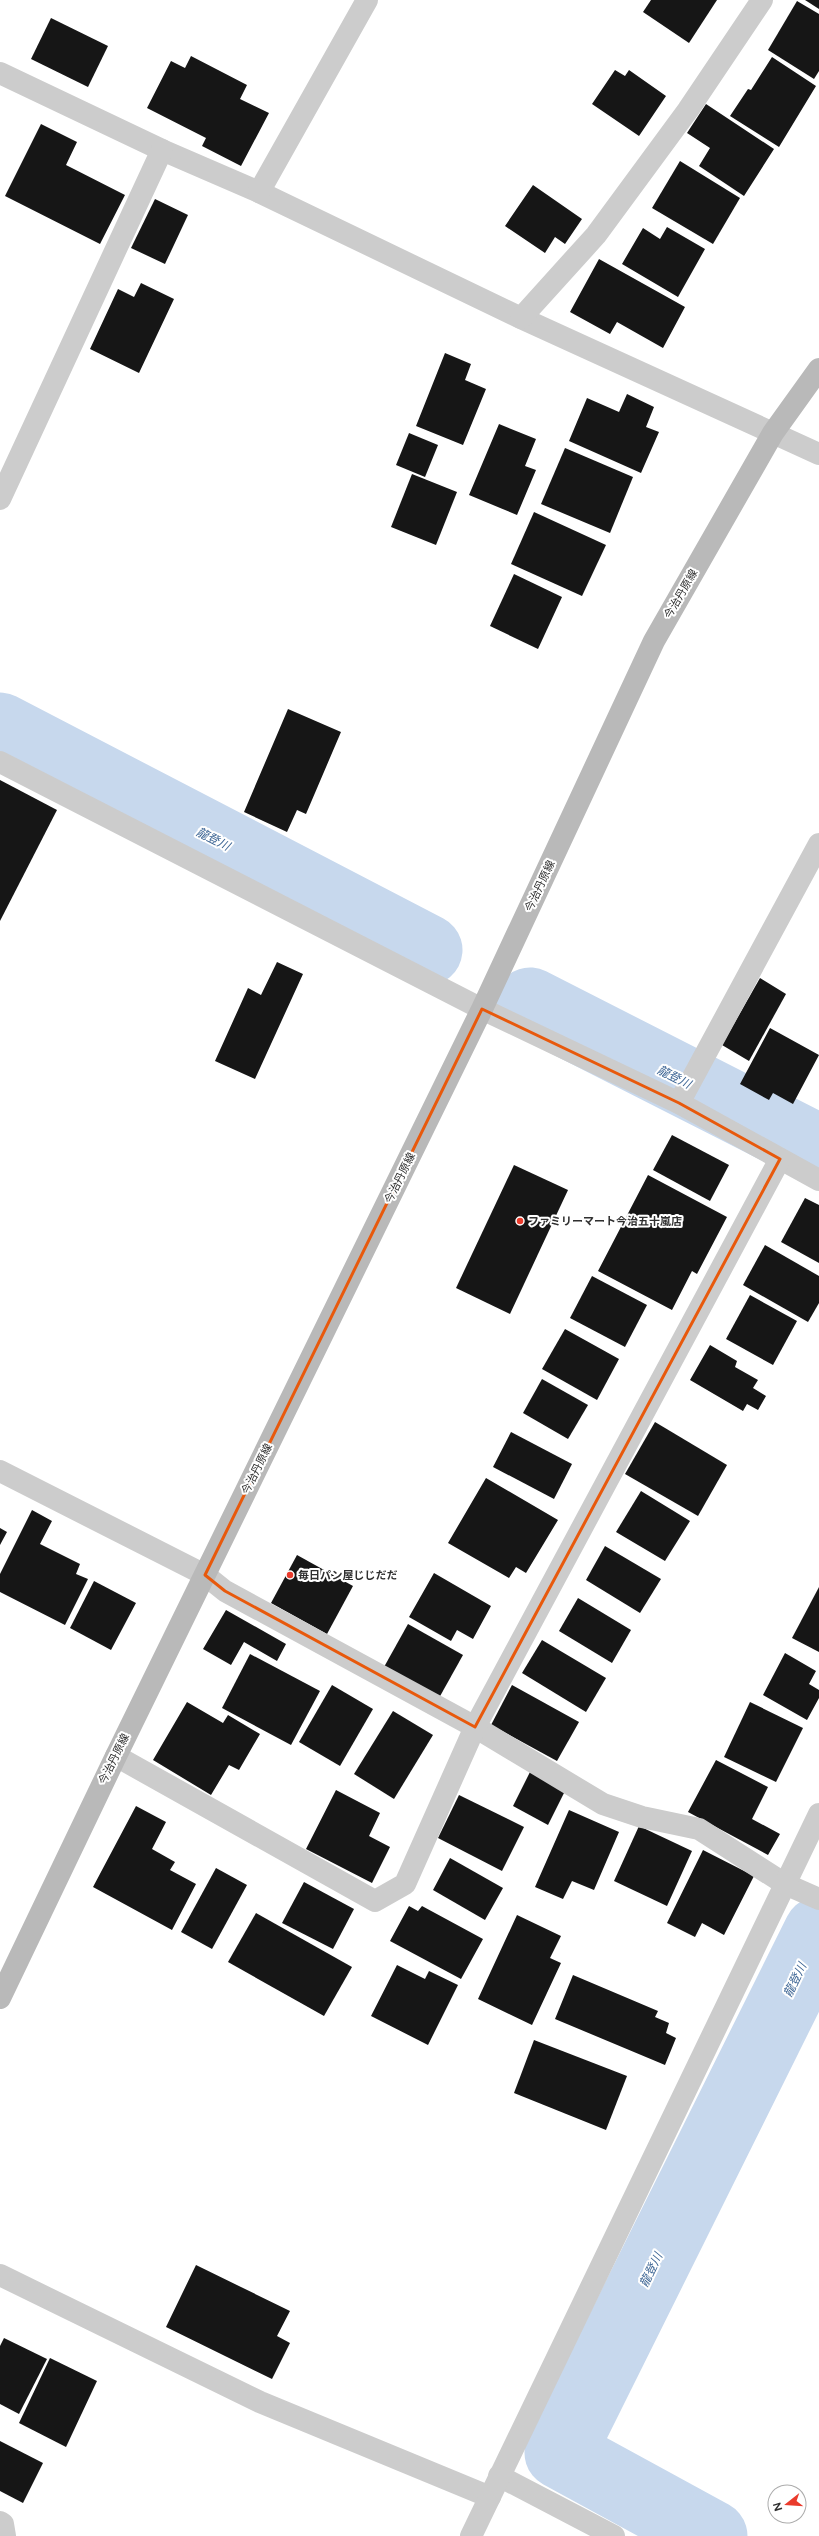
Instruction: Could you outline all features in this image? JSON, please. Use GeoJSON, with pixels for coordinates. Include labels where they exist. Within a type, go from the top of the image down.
{"type":"FeatureCollection","features":[{"type":"Feature","properties":{"kind":"main road","name":"今治丹原線"},"geometry":{"type":"LineString","coordinates":[[0,1998],[116,1756],[482,1009],[654,641],[773,433],[819,369]]}},
{"type":"Feature","properties":{"kind":"street"},"geometry":{"type":"LineString","coordinates":[[259,192],[367,0]]}},
{"type":"Feature","properties":{"kind":"street"},"geometry":{"type":"LineString","coordinates":[[520,318],[596,235],[688,110],[762,0]]}},
{"type":"Feature","properties":{"kind":"street"},"geometry":{"type":"LineString","coordinates":[[0,73],[162,150],[259,192],[520,318],[819,454]]}},
{"type":"Feature","properties":{"kind":"street"},"geometry":{"type":"LineString","coordinates":[[0,499],[162,150]]}},
{"type":"Feature","properties":{"kind":"street"},"geometry":{"type":"LineString","coordinates":[[0,762],[482,1009],[679,1103],[819,1180]]}},
{"type":"Feature","properties":{"kind":"street"},"geometry":{"type":"LineString","coordinates":[[679,1103],[819,844]]}},
{"type":"Feature","properties":{"kind":"street"},"geometry":{"type":"LineString","coordinates":[[116,1756],[375,1901],[405,1884],[475,1727],[780,1159]]}},
{"type":"Feature","properties":{"kind":"street"},"geometry":{"type":"LineString","coordinates":[[0,1471],[205,1575],[225,1591],[475,1727],[602,1804],[642,1817],[699,1828],[787,1885],[819,1899]]}},
{"type":"Feature","properties":{"kind":"street"},"geometry":{"type":"LineString","coordinates":[[471,2536],[787,1885],[819,1814]]}},
{"type":"Feature","properties":{"kind":"street"},"geometry":{"type":"LineString","coordinates":[[0,2275],[260,2402],[490,2497]]}},
{"type":"Feature","properties":{"kind":"street"},"geometry":{"type":"LineString","coordinates":[[500,2476],[614,2536]]}},
{"type":"Feature","properties":{"kind":"street"},"geometry":{"type":"LineString","coordinates":[[0,2522],[3,2524],[5,2536]]}},
{"type":"Feature","properties":{"kind":"highlighted area"},"geometry":{"type":"Polygon","coordinates":[[[482,1009],[679,1103],[780,1159],[475,1727],[225,1591],[205,1575],[482,1009]]]}},
{"type":"Feature","properties":{"kind":"building"},"geometry":{"type":"Polygon","coordinates":[[[651,0],[717,0],[689,43],[643,12],[651,0]]]}},
{"type":"Feature","properties":{"kind":"building"},"geometry":{"type":"Polygon","coordinates":[[[805,0],[819,0],[819,9],[805,0]]]}},
{"type":"Feature","properties":{"kind":"building"},"geometry":{"type":"Polygon","coordinates":[[[797,1],[819,14],[819,71],[814,79],[768,50],[797,1]]]}},
{"type":"Feature","properties":{"kind":"building"},"geometry":{"type":"Polygon","coordinates":[[[51,18],[108,46],[88,87],[31,59],[51,18]]]}},
{"type":"Feature","properties":{"kind":"building"},"geometry":{"type":"Polygon","coordinates":[[[191,56],[247,85],[240,99],[269,113],[241,166],[202,146],[206,138],[147,108],[171,61],[185,68],[191,56]]]}},
{"type":"Feature","properties":{"kind":"building"},"geometry":{"type":"Polygon","coordinates":[[[772,57],[816,86],[779,147],[730,116],[748,89],[751,90],[772,57]]]}},
{"type":"Feature","properties":{"kind":"building"},"geometry":{"type":"Polygon","coordinates":[[[615,70],[625,76],[629,70],[666,96],[639,136],[592,104],[615,70]]]}},
{"type":"Feature","properties":{"kind":"building"},"geometry":{"type":"Polygon","coordinates":[[[706,104],[774,149],[744,196],[699,166],[710,148],[687,133],[706,104]]]}},
{"type":"Feature","properties":{"kind":"building"},"geometry":{"type":"Polygon","coordinates":[[[41,124],[77,142],[66,165],[125,195],[100,244],[5,196],[41,124]]]}},
{"type":"Feature","properties":{"kind":"building"},"geometry":{"type":"Polygon","coordinates":[[[680,161],[740,198],[713,244],[652,208],[680,161]]]}},
{"type":"Feature","properties":{"kind":"building"},"geometry":{"type":"Polygon","coordinates":[[[533,185],[582,219],[565,244],[555,237],[545,253],[505,226],[533,185]]]}},
{"type":"Feature","properties":{"kind":"building"},"geometry":{"type":"Polygon","coordinates":[[[155,199],[188,215],[165,264],[131,248],[155,199]]]}},
{"type":"Feature","properties":{"kind":"building"},"geometry":{"type":"Polygon","coordinates":[[[667,227],[705,249],[678,297],[622,264],[643,228],[660,239],[667,227]]]}},
{"type":"Feature","properties":{"kind":"building"},"geometry":{"type":"Polygon","coordinates":[[[599,259],[685,307],[663,348],[617,322],[610,334],[570,312],[599,259]]]}},
{"type":"Feature","properties":{"kind":"building"},"geometry":{"type":"Polygon","coordinates":[[[141,283],[174,299],[139,373],[90,349],[118,289],[134,297],[141,283]]]}},
{"type":"Feature","properties":{"kind":"building"},"geometry":{"type":"Polygon","coordinates":[[[445,353],[471,364],[465,380],[486,389],[463,445],[416,426],[445,353]]]}},
{"type":"Feature","properties":{"kind":"building"},"geometry":{"type":"Polygon","coordinates":[[[627,394],[654,407],[646,427],[659,432],[641,473],[569,441],[587,398],[619,412],[627,394]]]}},
{"type":"Feature","properties":{"kind":"building"},"geometry":{"type":"Polygon","coordinates":[[[499,424],[536,439],[525,466],[536,470],[517,515],[469,495],[499,424]]]}},
{"type":"Feature","properties":{"kind":"building"},"geometry":{"type":"Polygon","coordinates":[[[409,433],[438,445],[425,477],[396,465],[409,433]]]}},
{"type":"Feature","properties":{"kind":"building"},"geometry":{"type":"Polygon","coordinates":[[[565,448],[633,477],[610,533],[541,504],[565,448]]]}},
{"type":"Feature","properties":{"kind":"building"},"geometry":{"type":"Polygon","coordinates":[[[412,474],[457,492],[436,545],[391,527],[412,474]]]}},
{"type":"Feature","properties":{"kind":"building"},"geometry":{"type":"Polygon","coordinates":[[[534,512],[606,545],[582,596],[511,564],[534,512]]]}},
{"type":"Feature","properties":{"kind":"building"},"geometry":{"type":"Polygon","coordinates":[[[514,574],[562,597],[538,649],[490,626],[514,574]]]}},
{"type":"Feature","properties":{"kind":"building"},"geometry":{"type":"Polygon","coordinates":[[[288,709],[341,732],[306,814],[297,810],[287,832],[244,812],[288,709]]]}},
{"type":"Feature","properties":{"kind":"building"},"geometry":{"type":"Polygon","coordinates":[[[0,780],[57,810],[0,921],[0,780]]]}},
{"type":"Feature","properties":{"kind":"building"},"geometry":{"type":"Polygon","coordinates":[[[277,962],[303,974],[255,1079],[215,1061],[248,988],[261,995],[277,962]]]}},
{"type":"Feature","properties":{"kind":"building"},"geometry":{"type":"Polygon","coordinates":[[[760,978],[786,994],[749,1061],[722,1045],[760,978]]]}},
{"type":"Feature","properties":{"kind":"building"},"geometry":{"type":"Polygon","coordinates":[[[770,1028],[819,1055],[793,1104],[773,1093],[769,1100],[740,1084],[770,1028]]]}},
{"type":"Feature","properties":{"kind":"building"},"geometry":{"type":"Polygon","coordinates":[[[672,1135],[729,1165],[710,1201],[653,1170],[672,1135]]]}},
{"type":"Feature","properties":{"kind":"building"},"geometry":{"type":"Polygon","coordinates":[[[514,1165],[568,1190],[510,1314],[456,1288],[514,1165]]]}},
{"type":"Feature","properties":{"kind":"building"},"geometry":{"type":"Polygon","coordinates":[[[648,1175],[727,1217],[697,1274],[692,1271],[672,1310],[598,1271],[648,1175]]]}},
{"type":"Feature","properties":{"kind":"building"},"geometry":{"type":"Polygon","coordinates":[[[805,1198],[819,1205],[819,1263],[781,1242],[805,1198]]]}},
{"type":"Feature","properties":{"kind":"building"},"geometry":{"type":"Polygon","coordinates":[[[765,1245],[819,1276],[819,1303],[808,1322],[743,1285],[765,1245]]]}},
{"type":"Feature","properties":{"kind":"building"},"geometry":{"type":"Polygon","coordinates":[[[592,1276],[647,1305],[625,1347],[570,1318],[592,1276]]]}},
{"type":"Feature","properties":{"kind":"building"},"geometry":{"type":"Polygon","coordinates":[[[750,1295],[797,1321],[773,1365],[726,1339],[750,1295]]]}},
{"type":"Feature","properties":{"kind":"building"},"geometry":{"type":"Polygon","coordinates":[[[565,1329],[619,1359],[597,1400],[542,1369],[565,1329]]]}},
{"type":"Feature","properties":{"kind":"building"},"geometry":{"type":"Polygon","coordinates":[[[710,1345],[737,1361],[735,1367],[758,1380],[753,1388],[766,1396],[758,1410],[747,1404],[743,1411],[690,1380],[710,1345]]]}},
{"type":"Feature","properties":{"kind":"building"},"geometry":{"type":"Polygon","coordinates":[[[542,1379],[588,1405],[568,1439],[523,1413],[542,1379]]]}},
{"type":"Feature","properties":{"kind":"building"},"geometry":{"type":"Polygon","coordinates":[[[655,1422],[727,1465],[698,1516],[625,1474],[655,1422]]]}},
{"type":"Feature","properties":{"kind":"building"},"geometry":{"type":"Polygon","coordinates":[[[511,1432],[572,1464],[554,1499],[493,1467],[511,1432]]]}},
{"type":"Feature","properties":{"kind":"building"},"geometry":{"type":"Polygon","coordinates":[[[486,1478],[558,1520],[526,1573],[516,1567],[509,1578],[448,1543],[486,1478]]]}},
{"type":"Feature","properties":{"kind":"building"},"geometry":{"type":"Polygon","coordinates":[[[641,1491],[690,1521],[665,1561],[616,1532],[641,1491]]]}},
{"type":"Feature","properties":{"kind":"building"},"geometry":{"type":"Polygon","coordinates":[[[32,1510],[52,1521],[40,1544],[80,1564],[76,1574],[88,1579],[65,1625],[0,1592],[0,1574],[32,1510]]]}},
{"type":"Feature","properties":{"kind":"building"},"geometry":{"type":"Polygon","coordinates":[[[0,1528],[7,1532],[0,1545],[0,1528]]]}},
{"type":"Feature","properties":{"kind":"building"},"geometry":{"type":"Polygon","coordinates":[[[605,1546],[661,1579],[640,1613],[586,1580],[605,1546]]]}},
{"type":"Feature","properties":{"kind":"building"},"geometry":{"type":"Polygon","coordinates":[[[297,1555],[353,1586],[327,1634],[271,1603],[297,1555]]]}},
{"type":"Feature","properties":{"kind":"building"},"geometry":{"type":"Polygon","coordinates":[[[434,1573],[491,1606],[473,1639],[457,1630],[451,1641],[409,1617],[434,1573]]]}},
{"type":"Feature","properties":{"kind":"building"},"geometry":{"type":"Polygon","coordinates":[[[94,1581],[136,1603],[111,1650],[70,1628],[94,1581]]]}},
{"type":"Feature","properties":{"kind":"building"},"geometry":{"type":"Polygon","coordinates":[[[819,1587],[819,1652],[792,1638],[819,1587]]]}},
{"type":"Feature","properties":{"kind":"building"},"geometry":{"type":"Polygon","coordinates":[[[578,1598],[631,1630],[612,1663],[559,1631],[578,1598]]]}},
{"type":"Feature","properties":{"kind":"building"},"geometry":{"type":"Polygon","coordinates":[[[226,1610],[286,1644],[277,1661],[244,1642],[231,1665],[203,1649],[226,1610]]]}},
{"type":"Feature","properties":{"kind":"building"},"geometry":{"type":"Polygon","coordinates":[[[408,1624],[463,1655],[439,1698],[384,1667],[408,1624]]]}},
{"type":"Feature","properties":{"kind":"building"},"geometry":{"type":"Polygon","coordinates":[[[542,1640],[606,1678],[586,1712],[522,1673],[542,1640]]]}},
{"type":"Feature","properties":{"kind":"building"},"geometry":{"type":"Polygon","coordinates":[[[785,1653],[816,1671],[809,1684],[819,1690],[819,1698],[807,1720],[763,1695],[785,1653]]]}},
{"type":"Feature","properties":{"kind":"building"},"geometry":{"type":"Polygon","coordinates":[[[250,1654],[320,1691],[291,1745],[222,1708],[250,1654]]]}},
{"type":"Feature","properties":{"kind":"building"},"geometry":{"type":"Polygon","coordinates":[[[332,1685],[373,1709],[340,1766],[299,1742],[332,1685]]]}},
{"type":"Feature","properties":{"kind":"building"},"geometry":{"type":"Polygon","coordinates":[[[512,1685],[579,1722],[557,1761],[491,1725],[512,1685]]]}},
{"type":"Feature","properties":{"kind":"building"},"geometry":{"type":"Polygon","coordinates":[[[187,1702],[223,1723],[228,1715],[260,1734],[239,1770],[229,1765],[211,1795],[153,1760],[187,1702]]]}},
{"type":"Feature","properties":{"kind":"building"},"geometry":{"type":"Polygon","coordinates":[[[750,1702],[803,1728],[776,1782],[724,1757],[750,1702]]]}},
{"type":"Feature","properties":{"kind":"building"},"geometry":{"type":"Polygon","coordinates":[[[393,1711],[433,1735],[394,1799],[354,1774],[393,1711]]]}},
{"type":"Feature","properties":{"kind":"building"},"geometry":{"type":"Polygon","coordinates":[[[716,1760],[768,1787],[752,1819],[780,1834],[768,1855],[688,1812],[716,1760]]]}},
{"type":"Feature","properties":{"kind":"building"},"geometry":{"type":"Polygon","coordinates":[[[530,1772],[565,1791],[548,1825],[513,1806],[530,1772]]]}},
{"type":"Feature","properties":{"kind":"building"},"geometry":{"type":"Polygon","coordinates":[[[336,1790],[380,1813],[369,1836],[390,1847],[372,1883],[306,1849],[336,1790]]]}},
{"type":"Feature","properties":{"kind":"building"},"geometry":{"type":"Polygon","coordinates":[[[459,1795],[524,1827],[502,1871],[438,1838],[459,1795]]]}},
{"type":"Feature","properties":{"kind":"building"},"geometry":{"type":"Polygon","coordinates":[[[136,1806],[166,1822],[152,1849],[175,1862],[170,1870],[196,1884],[172,1930],[93,1887],[136,1806]]]}},
{"type":"Feature","properties":{"kind":"building"},"geometry":{"type":"Polygon","coordinates":[[[569,1810],[619,1832],[594,1890],[572,1881],[563,1899],[535,1887],[569,1810]]]}},
{"type":"Feature","properties":{"kind":"building"},"geometry":{"type":"Polygon","coordinates":[[[639,1826],[692,1851],[667,1906],[614,1881],[639,1826]]]}},
{"type":"Feature","properties":{"kind":"building"},"geometry":{"type":"Polygon","coordinates":[[[703,1850],[754,1876],[724,1935],[702,1923],[695,1937],[667,1923],[703,1850]]]}},
{"type":"Feature","properties":{"kind":"building"},"geometry":{"type":"Polygon","coordinates":[[[450,1858],[503,1888],[485,1920],[433,1890],[450,1858]]]}},
{"type":"Feature","properties":{"kind":"building"},"geometry":{"type":"Polygon","coordinates":[[[216,1868],[247,1885],[212,1949],[181,1932],[216,1868]]]}},
{"type":"Feature","properties":{"kind":"building"},"geometry":{"type":"Polygon","coordinates":[[[304,1882],[354,1909],[333,1949],[282,1923],[304,1882]]]}},
{"type":"Feature","properties":{"kind":"building"},"geometry":{"type":"Polygon","coordinates":[[[409,1906],[418,1911],[422,1906],[483,1939],[461,1979],[390,1941],[409,1906]]]}},
{"type":"Feature","properties":{"kind":"building"},"geometry":{"type":"Polygon","coordinates":[[[256,1913],[352,1967],[324,2016],[228,1962],[256,1913]]]}},
{"type":"Feature","properties":{"kind":"building"},"geometry":{"type":"Polygon","coordinates":[[[517,1915],[561,1936],[550,1958],[561,1963],[532,2025],[478,1999],[517,1915]]]}},
{"type":"Feature","properties":{"kind":"building"},"geometry":{"type":"Polygon","coordinates":[[[397,1965],[425,1979],[429,1971],[458,1985],[428,2045],[371,2016],[397,1965]]]}},
{"type":"Feature","properties":{"kind":"building"},"geometry":{"type":"Polygon","coordinates":[[[573,1975],[658,2011],[655,2017],[669,2023],[666,2033],[676,2038],[665,2065],[555,2019],[573,1975]]]}},
{"type":"Feature","properties":{"kind":"building"},"geometry":{"type":"Polygon","coordinates":[[[534,2040],[627,2076],[606,2130],[514,2093],[534,2040]]]}},
{"type":"Feature","properties":{"kind":"building"},"geometry":{"type":"Polygon","coordinates":[[[196,2265],[290,2311],[277,2336],[290,2343],[272,2379],[166,2327],[196,2265]]]}},
{"type":"Feature","properties":{"kind":"building"},"geometry":{"type":"Polygon","coordinates":[[[4,2338],[47,2359],[19,2414],[0,2404],[0,2346],[4,2338]]]}},
{"type":"Feature","properties":{"kind":"building"},"geometry":{"type":"Polygon","coordinates":[[[50,2358],[97,2381],[66,2447],[19,2423],[50,2358]]]}},
{"type":"Feature","properties":{"kind":"building"},"geometry":{"type":"Polygon","coordinates":[[[0,2441],[43,2463],[23,2503],[0,2491],[0,2441]]]}},
{"type":"Feature","properties":{"kind":"waterway","name":"龍登川"},"geometry":{"type":"LineString","coordinates":[[0,728],[427,950]]}},
{"type":"Feature","properties":{"kind":"waterway","name":"龍登川"},"geometry":{"type":"LineString","coordinates":[[530,1003],[819,1150]]}},
{"type":"Feature","properties":{"kind":"waterway","name":"龍登川"},"geometry":{"type":"LineString","coordinates":[[712,2536],[560,2453],[819,1932]]}},
{"type":"Feature","properties":{"kind":"place","name":"ファミリーマート今治五十嵐店"},"geometry":{"type":"Point","coordinates":[520,1221]}},
{"type":"Feature","properties":{"kind":"place","name":"毎日パン屋じじだだ"},"geometry":{"type":"Point","coordinates":[290,1575]}}]}
